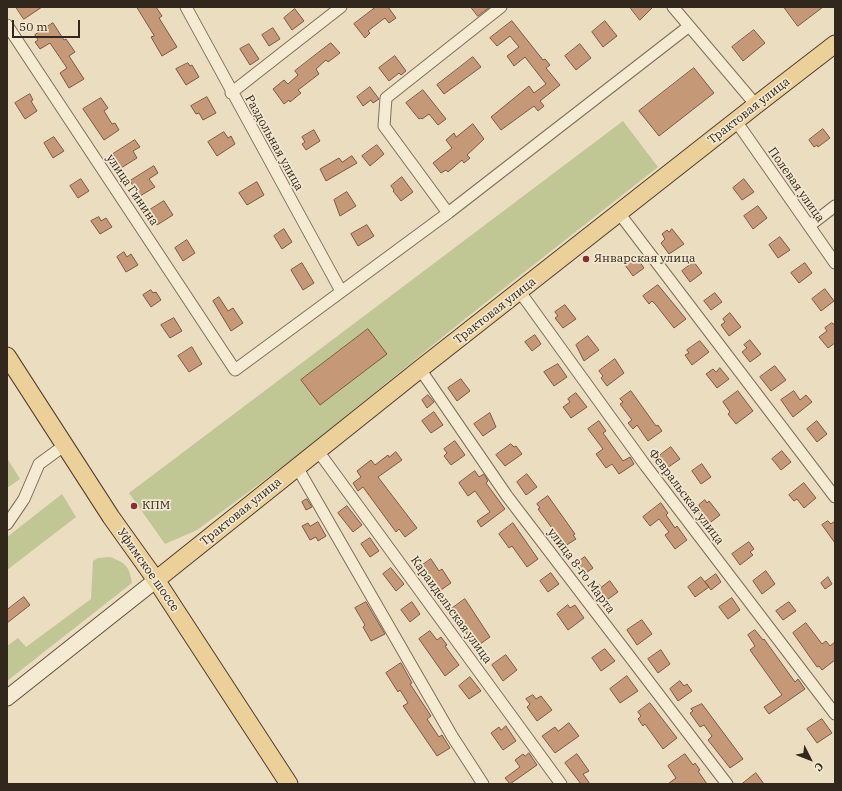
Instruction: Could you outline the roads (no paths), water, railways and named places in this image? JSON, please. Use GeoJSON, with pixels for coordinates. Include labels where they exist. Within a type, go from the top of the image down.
{"type":"FeatureCollection","features":[{"type":"Feature","properties":{"kind":"main road","name":"Трактовая улица"},"geometry":{"type":"LineString","coordinates":[[156,580],[420,369],[835,44]]}},
{"type":"Feature","properties":{"kind":"main road","name":"Уфимское шоссе"},"geometry":{"type":"LineString","coordinates":[[7,356],[111,517],[156,580],[289,784]]}},
{"type":"Feature","properties":{"kind":"main road"},"geometry":{"type":"LineString","coordinates":[[7,698],[156,580]]}},
{"type":"Feature","properties":{"kind":"street","name":"Раздольная улица"},"geometry":{"type":"LineString","coordinates":[[186,7],[231,93],[341,291]]}},
{"type":"Feature","properties":{"kind":"street"},"geometry":{"type":"LineString","coordinates":[[231,93],[342,7]]}},
{"type":"Feature","properties":{"kind":"street"},"geometry":{"type":"LineString","coordinates":[[448,213],[384,126],[386,98],[501,7]]}},
{"type":"Feature","properties":{"kind":"street"},"geometry":{"type":"LineString","coordinates":[[673,7],[688,27],[756,105]]}},
{"type":"Feature","properties":{"kind":"street","name":"улица Гинина"},"geometry":{"type":"LineString","coordinates":[[7,25],[235,370],[341,291]]}},
{"type":"Feature","properties":{"kind":"street"},"geometry":{"type":"LineString","coordinates":[[341,291],[448,213],[688,27]]}},
{"type":"Feature","properties":{"kind":"street","name":"Полевая улица"},"geometry":{"type":"LineString","coordinates":[[736,121],[835,263]]}},
{"type":"Feature","properties":{"kind":"street"},"geometry":{"type":"LineString","coordinates":[[809,226],[835,206]]}},
{"type":"Feature","properties":{"kind":"street"},"geometry":{"type":"LineString","coordinates":[[619,213],[835,497]]}},
{"type":"Feature","properties":{"kind":"street","name":"Февральская улица"},"geometry":{"type":"LineString","coordinates":[[520,292],[645,465],[835,714]]}},
{"type":"Feature","properties":{"kind":"street","name":"улица 8-го Марта"},"geometry":{"type":"LineString","coordinates":[[420,369],[507,496],[727,784]]}},
{"type":"Feature","properties":{"kind":"street"},"geometry":{"type":"LineString","coordinates":[[7,524],[24,499],[40,464],[65,445]]}},
{"type":"Feature","properties":{"kind":"street","name":"Караидельская улица"},"geometry":{"type":"LineString","coordinates":[[318,451],[561,784]]}},
{"type":"Feature","properties":{"kind":"street"},"geometry":{"type":"LineString","coordinates":[[297,467],[452,736],[483,784]]}},
{"type":"Feature","properties":{"kind":"place","name":"Январская улица"},"geometry":{"type":"Point","coordinates":[586,259]}},
{"type":"Feature","properties":{"kind":"place","name":"КПМ"},"geometry":{"type":"Point","coordinates":[134,506]}}]}
